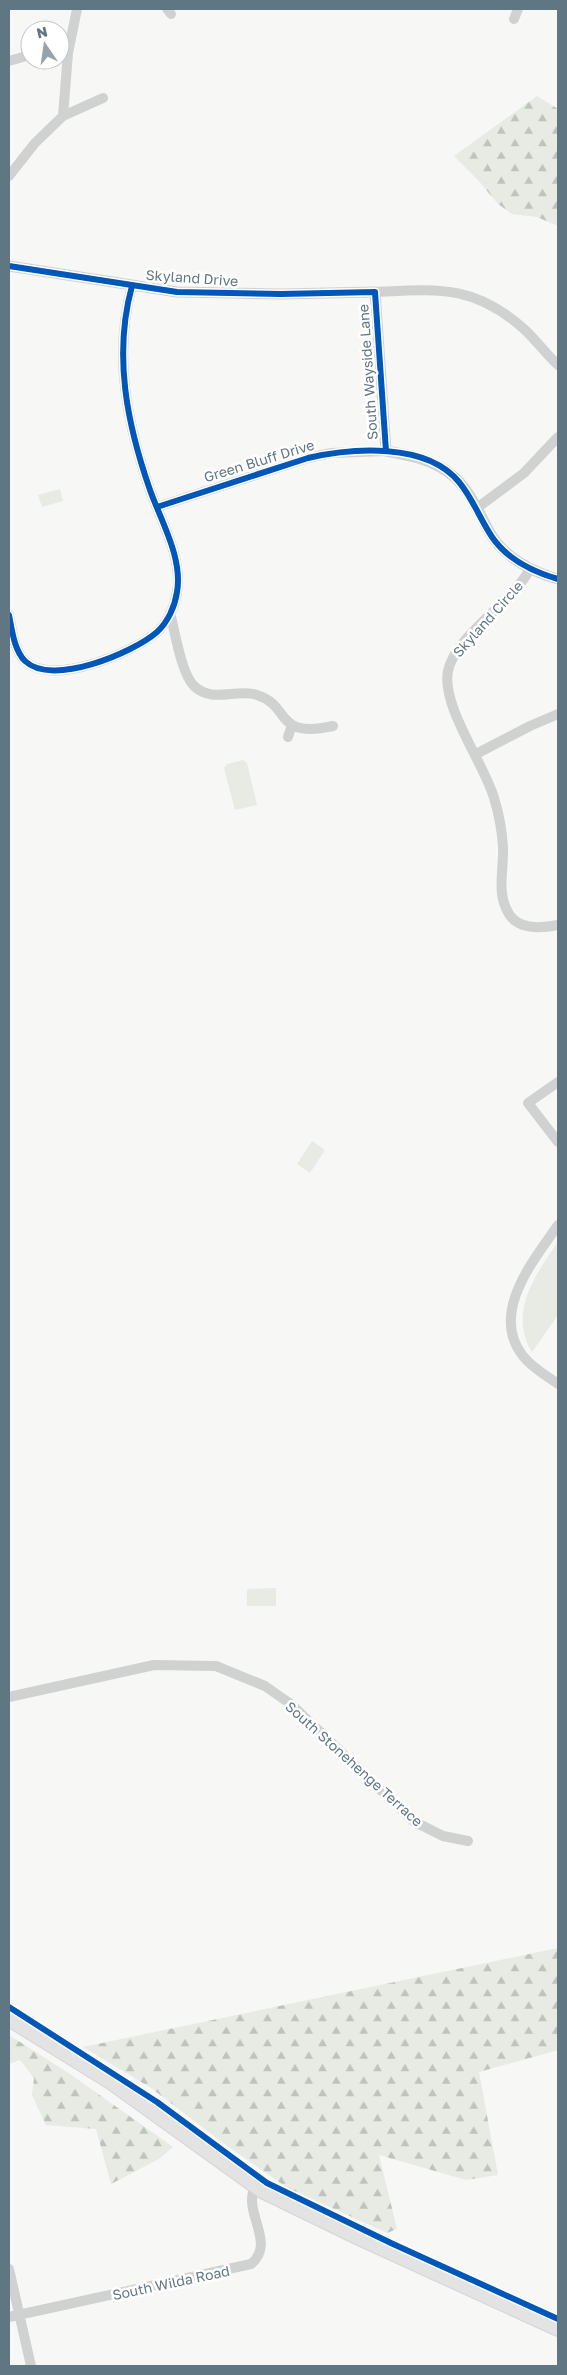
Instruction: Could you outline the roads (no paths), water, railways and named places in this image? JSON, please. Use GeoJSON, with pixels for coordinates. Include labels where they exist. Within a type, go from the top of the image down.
{"type":"FeatureCollection","features":[{"type":"Feature","properties":{"kind":"main road"},"geometry":{"type":"LineString","coordinates":[[9,2019],[112,2083],[255,2187],[368,2242],[558,2329]]}},
{"type":"Feature","properties":{"kind":"street"},"geometry":{"type":"LineString","coordinates":[[70,33],[77,9]]}},
{"type":"Feature","properties":{"kind":"street"},"geometry":{"type":"LineString","coordinates":[[514,19],[518,9]]}},
{"type":"Feature","properties":{"kind":"street"},"geometry":{"type":"LineString","coordinates":[[63,116],[64,70]]}},
{"type":"Feature","properties":{"kind":"street"},"geometry":{"type":"LineString","coordinates":[[9,176],[35,143],[63,116],[103,98]]}},
{"type":"Feature","properties":{"kind":"street","name":"Skyland Drive"},"geometry":{"type":"LineString","coordinates":[[9,266],[132,286],[199,293],[439,290],[467,294],[510,317],[558,365]]}},
{"type":"Feature","properties":{"kind":"street"},"geometry":{"type":"LineString","coordinates":[[9,615],[18,650],[22,658],[34,668],[52,672],[75,669],[137,646],[157,632],[170,613],[177,592],[177,570],[136,447],[125,399],[125,321],[132,286]]}},
{"type":"Feature","properties":{"kind":"street","name":"South Wayside Lane"},"geometry":{"type":"LineString","coordinates":[[375,292],[386,450]]}},
{"type":"Feature","properties":{"kind":"street"},"geometry":{"type":"LineString","coordinates":[[477,508],[524,473],[558,437]]}},
{"type":"Feature","properties":{"kind":"street","name":"Green Bluff Drive"},"geometry":{"type":"LineString","coordinates":[[157,507],[331,452],[386,450],[424,460],[450,473],[463,487],[496,542],[530,569],[558,579]]}},
{"type":"Feature","properties":{"kind":"street","name":"Skyland Circle"},"geometry":{"type":"LineString","coordinates":[[530,569],[513,595],[466,640],[450,664],[446,684],[452,707],[476,754],[497,807],[503,847],[501,884],[510,916],[524,924],[544,928],[558,925]]}},
{"type":"Feature","properties":{"kind":"street"},"geometry":{"type":"LineString","coordinates":[[170,613],[187,673],[194,685],[208,694],[220,696],[239,693],[257,694],[270,702],[292,725],[307,730],[333,726]]}},
{"type":"Feature","properties":{"kind":"street"},"geometry":{"type":"LineString","coordinates":[[476,754],[558,714]]}},
{"type":"Feature","properties":{"kind":"street"},"geometry":{"type":"LineString","coordinates":[[288,737],[292,725]]}},
{"type":"Feature","properties":{"kind":"street"},"geometry":{"type":"LineString","coordinates":[[558,1082],[528,1104],[558,1142]]}},
{"type":"Feature","properties":{"kind":"street"},"geometry":{"type":"LineString","coordinates":[[558,1225],[526,1273],[514,1298],[513,1334],[521,1353],[536,1369],[558,1384]]}},
{"type":"Feature","properties":{"kind":"street","name":"South Stonehenge Terrace"},"geometry":{"type":"LineString","coordinates":[[9,1697],[154,1665],[216,1666],[265,1686],[292,1705],[413,1822],[443,1836],[468,1841]]}},
{"type":"Feature","properties":{"kind":"street","name":"South Wilda Road"},"geometry":{"type":"LineString","coordinates":[[9,2317],[251,2264],[260,2254],[262,2246],[251,2198],[255,2187]]}},
{"type":"Feature","properties":{"kind":"street"},"geometry":{"type":"LineString","coordinates":[[9,2269],[30,2366]]}}]}
